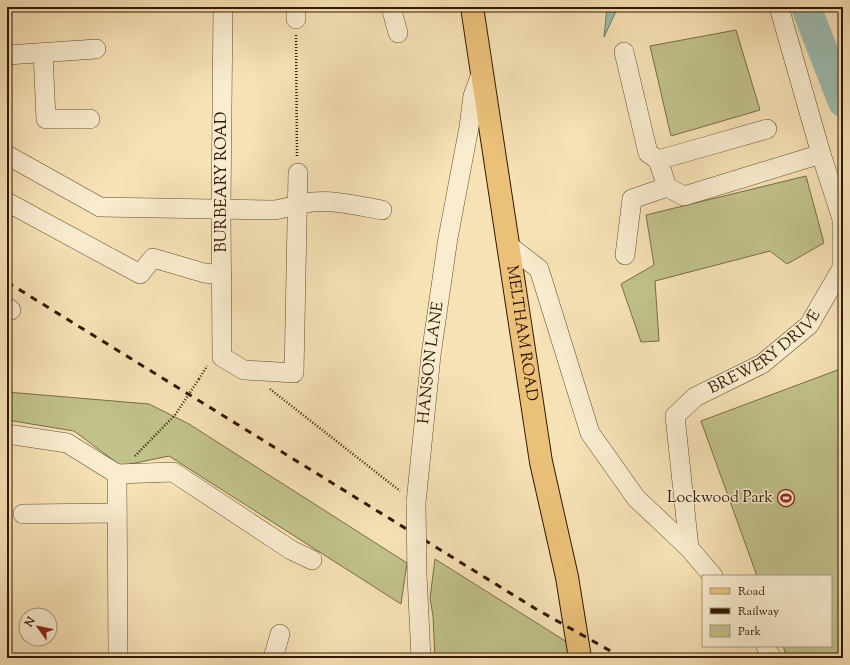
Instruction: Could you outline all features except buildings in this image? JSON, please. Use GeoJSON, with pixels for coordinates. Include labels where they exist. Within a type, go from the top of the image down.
{"type":"FeatureCollection","features":[{"type":"Feature","properties":{"kind":"main road","name":"MELTHAM ROAD"},"geometry":{"type":"LineString","coordinates":[[472,7],[541,462],[567,577],[580,658]]}},
{"type":"Feature","properties":{"kind":"street","name":"BURBEARY ROAD"},"geometry":{"type":"LineString","coordinates":[[216,359],[222,275],[221,209],[223,7]]}},
{"type":"Feature","properties":{"kind":"street"},"geometry":{"type":"LineString","coordinates":[[391,7],[398,33]]}},
{"type":"Feature","properties":{"kind":"street","name":"BREWERY DRIVE"},"geometry":{"type":"LineString","coordinates":[[689,548],[675,416],[695,396],[762,364],[809,325],[842,268],[842,219],[821,154],[779,7]]}},
{"type":"Feature","properties":{"kind":"street"},"geometry":{"type":"LineString","coordinates":[[7,55],[96,49]]}},
{"type":"Feature","properties":{"kind":"street"},"geometry":{"type":"LineString","coordinates":[[624,52],[648,153],[658,160],[666,187]]}},
{"type":"Feature","properties":{"kind":"street"},"geometry":{"type":"LineString","coordinates":[[43,53],[46,119],[90,119]]}},
{"type":"Feature","properties":{"kind":"street","name":"HANSON LANE"},"geometry":{"type":"LineString","coordinates":[[421,658],[417,575],[416,503],[431,355],[448,238],[469,127],[473,96],[482,71]]}},
{"type":"Feature","properties":{"kind":"street"},"geometry":{"type":"LineString","coordinates":[[658,160],[767,129]]}},
{"type":"Feature","properties":{"kind":"street"},"geometry":{"type":"LineString","coordinates":[[625,255],[632,199],[666,187],[684,196],[821,154]]}},
{"type":"Feature","properties":{"kind":"street"},"geometry":{"type":"LineString","coordinates":[[7,155],[100,207],[273,210],[312,202],[330,202],[382,210]]}},
{"type":"Feature","properties":{"kind":"street"},"geometry":{"type":"LineString","coordinates":[[216,359],[244,370],[294,374],[296,206],[298,173]]}},
{"type":"Feature","properties":{"kind":"street"},"geometry":{"type":"LineString","coordinates":[[7,202],[140,274],[153,258],[204,273],[222,275]]}},
{"type":"Feature","properties":{"kind":"street"},"geometry":{"type":"LineString","coordinates":[[508,245],[539,269],[590,433],[636,498],[689,548],[712,575]]}},
{"type":"Feature","properties":{"kind":"street"},"geometry":{"type":"LineString","coordinates":[[7,434],[68,442],[117,474],[174,472],[291,550],[312,560]]}},
{"type":"Feature","properties":{"kind":"street"},"geometry":{"type":"LineString","coordinates":[[117,474],[118,658]]}},
{"type":"Feature","properties":{"kind":"street"},"geometry":{"type":"LineString","coordinates":[[23,514],[118,513]]}},
{"type":"Feature","properties":{"kind":"street"},"geometry":{"type":"LineString","coordinates":[[273,658],[280,634]]}},
{"type":"Feature","properties":{"kind":"street"},"geometry":{"type":"LineString","coordinates":[[766,647],[771,658]]}},
{"type":"Feature","properties":{"kind":"path"},"geometry":{"type":"LineString","coordinates":[[296,13],[298,173]]}},
{"type":"Feature","properties":{"kind":"path"},"geometry":{"type":"LineString","coordinates":[[117,474],[175,415],[199,379],[216,359]]}},
{"type":"Feature","properties":{"kind":"path"},"geometry":{"type":"LineString","coordinates":[[269,389],[416,503]]}},
{"type":"Feature","properties":{"kind":"green space"},"geometry":{"type":"Polygon","coordinates":[[[736,30],[760,110],[671,136],[650,46],[736,30]]]}},
{"type":"Feature","properties":{"kind":"green space"},"geometry":{"type":"Polygon","coordinates":[[[806,176],[824,243],[787,264],[770,251],[655,281],[659,341],[641,342],[621,284],[654,265],[646,215],[806,176]]]}},
{"type":"Feature","properties":{"kind":"green space","name":"Lockwood Park"},"geometry":{"type":"Polygon","coordinates":[[[843,368],[843,658],[787,658],[783,647],[832,647],[832,575],[757,575],[701,421],[843,368]]]}},
{"type":"Feature","properties":{"kind":"green space"},"geometry":{"type":"Polygon","coordinates":[[[7,392],[149,404],[189,424],[407,563],[401,604],[169,456],[121,466],[74,431],[7,420],[7,392]]]}},
{"type":"Feature","properties":{"kind":"green space"},"geometry":{"type":"Polygon","coordinates":[[[435,559],[578,649],[576,658],[435,658],[433,616],[430,598],[435,559]]]}},
{"type":"Feature","properties":{"kind":"shaded area"},"geometry":{"type":"Polygon","coordinates":[[[607,7],[618,7],[604,37],[607,7]]]}},
{"type":"Feature","properties":{"kind":"waterway"},"geometry":{"type":"LineString","coordinates":[[806,7],[843,102]]}},
{"type":"Feature","properties":{"kind":"railway"},"geometry":{"type":"LineString","coordinates":[[7,282],[536,609],[623,658]]}},
{"type":"Feature","properties":{"kind":"place","name":"Lockwood Park"},"geometry":{"type":"Point","coordinates":[786,498]}}]}
